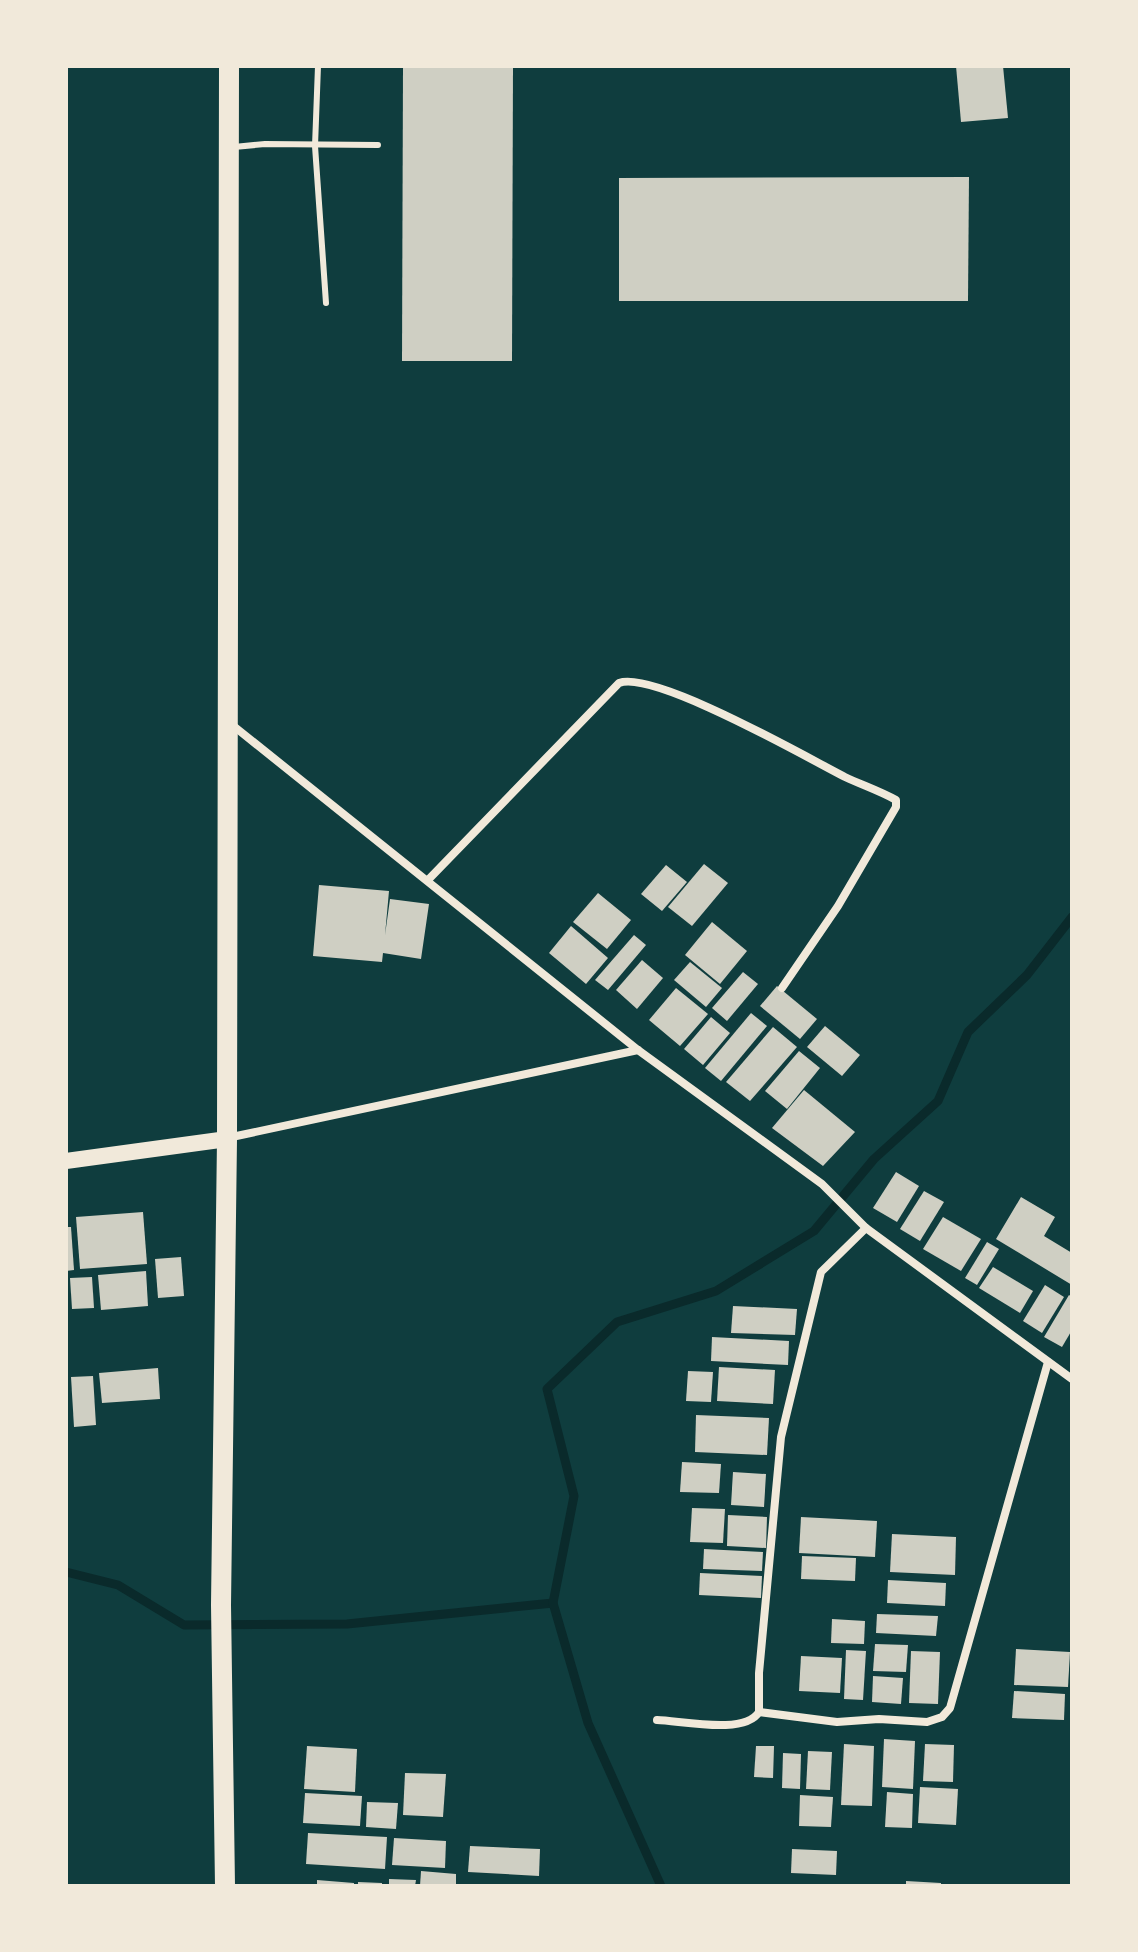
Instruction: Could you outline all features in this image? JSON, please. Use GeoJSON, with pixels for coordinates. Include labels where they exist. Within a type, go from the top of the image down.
{"type":"FeatureCollection","features":[{"type":"Feature","properties":{"kind":"main road"},"geometry":{"type":"LineString","coordinates":[[225,1886],[221,1605],[227,1139],[229,66]]}},
{"type":"Feature","properties":{"kind":"main road"},"geometry":{"type":"LineString","coordinates":[[66,1161],[227,1139]]}},
{"type":"Feature","properties":{"kind":"street"},"geometry":{"type":"LineString","coordinates":[[428,880],[619,683],[631,680],[650,684],[694,701],[896,800],[896,807],[838,906],[782,988]]}},
{"type":"Feature","properties":{"kind":"street"},"geometry":{"type":"LineString","coordinates":[[227,721],[638,1050],[822,1184],[866,1228],[1072,1379]]}},
{"type":"Feature","properties":{"kind":"street"},"geometry":{"type":"LineString","coordinates":[[227,1139],[638,1050]]}},
{"type":"Feature","properties":{"kind":"street"},"geometry":{"type":"LineString","coordinates":[[657,1720],[737,1725],[751,1722],[759,1712],[759,1673],[781,1437],[821,1272],[866,1228]]}},
{"type":"Feature","properties":{"kind":"street"},"geometry":{"type":"LineString","coordinates":[[759,1712],[837,1722],[879,1719],[927,1722],[942,1717],[950,1708],[1048,1362]]}},
{"type":"Feature","properties":{"kind":"lane"},"geometry":{"type":"LineString","coordinates":[[318,66],[315,146],[326,303]]}},
{"type":"Feature","properties":{"kind":"lane"},"geometry":{"type":"LineString","coordinates":[[228,147],[265,144],[378,145]]}},
{"type":"Feature","properties":{"kind":"building"},"geometry":{"type":"Polygon","coordinates":[[[403,66],[513,66],[512,361],[402,361],[403,66]]]}},
{"type":"Feature","properties":{"kind":"building"},"geometry":{"type":"Polygon","coordinates":[[[956,66],[1003,66],[1008,118],[961,122],[956,66]]]}},
{"type":"Feature","properties":{"kind":"building"},"geometry":{"type":"Polygon","coordinates":[[[969,177],[968,301],[619,301],[619,178],[969,177]]]}},
{"type":"Feature","properties":{"kind":"building"},"geometry":{"type":"Polygon","coordinates":[[[704,864],[728,883],[692,926],[668,907],[704,864]]]}},
{"type":"Feature","properties":{"kind":"building"},"geometry":{"type":"Polygon","coordinates":[[[666,865],[687,882],[662,911],[641,894],[666,865]]]}},
{"type":"Feature","properties":{"kind":"building"},"geometry":{"type":"Polygon","coordinates":[[[319,885],[389,891],[385,935],[390,899],[429,904],[421,959],[383,953],[382,962],[313,956],[319,885]]]}},
{"type":"Feature","properties":{"kind":"building"},"geometry":{"type":"Polygon","coordinates":[[[598,893],[631,920],[607,949],[573,922],[598,893]]]}},
{"type":"Feature","properties":{"kind":"building"},"geometry":{"type":"Polygon","coordinates":[[[712,922],[747,951],[720,984],[685,955],[712,922]]]}},
{"type":"Feature","properties":{"kind":"building"},"geometry":{"type":"Polygon","coordinates":[[[571,926],[608,958],[586,984],[549,953],[571,926]]]}},
{"type":"Feature","properties":{"kind":"building"},"geometry":{"type":"Polygon","coordinates":[[[634,935],[646,945],[608,990],[595,980],[634,935]]]}},
{"type":"Feature","properties":{"kind":"building"},"geometry":{"type":"Polygon","coordinates":[[[642,960],[663,978],[637,1009],[616,990],[642,960]]]}},
{"type":"Feature","properties":{"kind":"building"},"geometry":{"type":"Polygon","coordinates":[[[690,962],[722,988],[706,1007],[674,980],[690,962]]]}},
{"type":"Feature","properties":{"kind":"building"},"geometry":{"type":"Polygon","coordinates":[[[743,972],[758,984],[727,1021],[712,1008],[743,972]]]}},
{"type":"Feature","properties":{"kind":"building"},"geometry":{"type":"Polygon","coordinates":[[[777,986],[817,1019],[800,1039],[760,1006],[777,986]]]}},
{"type":"Feature","properties":{"kind":"building"},"geometry":{"type":"Polygon","coordinates":[[[676,988],[708,1014],[680,1046],[649,1020],[676,988]]]}},
{"type":"Feature","properties":{"kind":"building"},"geometry":{"type":"Polygon","coordinates":[[[751,1013],[767,1026],[721,1081],[705,1068],[751,1013]]]}},
{"type":"Feature","properties":{"kind":"building"},"geometry":{"type":"Polygon","coordinates":[[[711,1017],[730,1033],[703,1065],[684,1049],[711,1017]]]}},
{"type":"Feature","properties":{"kind":"building"},"geometry":{"type":"Polygon","coordinates":[[[825,1026],[860,1055],[842,1076],[807,1047],[825,1026]]]}},
{"type":"Feature","properties":{"kind":"building"},"geometry":{"type":"Polygon","coordinates":[[[773,1027],[797,1047],[750,1101],[726,1082],[773,1027]]]}},
{"type":"Feature","properties":{"kind":"building"},"geometry":{"type":"Polygon","coordinates":[[[799,1051],[820,1068],[787,1109],[765,1091],[799,1051]]]}},
{"type":"Feature","properties":{"kind":"building"},"geometry":{"type":"Polygon","coordinates":[[[804,1090],[855,1132],[823,1166],[772,1128],[804,1090]]]}},
{"type":"Feature","properties":{"kind":"building"},"geometry":{"type":"Polygon","coordinates":[[[896,1172],[919,1186],[897,1222],[873,1208],[896,1172]]]}},
{"type":"Feature","properties":{"kind":"building"},"geometry":{"type":"Polygon","coordinates":[[[924,1191],[944,1202],[920,1241],[900,1229],[924,1191]]]}},
{"type":"Feature","properties":{"kind":"building"},"geometry":{"type":"Polygon","coordinates":[[[1021,1197],[1055,1217],[1044,1236],[1072,1253],[1072,1285],[996,1239],[1021,1197]]]}},
{"type":"Feature","properties":{"kind":"building"},"geometry":{"type":"Polygon","coordinates":[[[143,1212],[147,1264],[80,1269],[76,1217],[143,1212]]]}},
{"type":"Feature","properties":{"kind":"building"},"geometry":{"type":"Polygon","coordinates":[[[943,1217],[981,1239],[961,1271],[923,1249],[943,1217]]]}},
{"type":"Feature","properties":{"kind":"building"},"geometry":{"type":"Polygon","coordinates":[[[66,1227],[71,1227],[74,1270],[66,1271],[66,1227]]]}},
{"type":"Feature","properties":{"kind":"building"},"geometry":{"type":"Polygon","coordinates":[[[987,1242],[999,1249],[977,1285],[965,1278],[987,1242]]]}},
{"type":"Feature","properties":{"kind":"building"},"geometry":{"type":"Polygon","coordinates":[[[181,1257],[184,1296],[158,1298],[155,1259],[181,1257]]]}},
{"type":"Feature","properties":{"kind":"building"},"geometry":{"type":"Polygon","coordinates":[[[993,1267],[1033,1291],[1020,1313],[979,1288],[993,1267]]]}},
{"type":"Feature","properties":{"kind":"building"},"geometry":{"type":"Polygon","coordinates":[[[146,1271],[148,1306],[101,1310],[98,1275],[146,1271]]]}},
{"type":"Feature","properties":{"kind":"building"},"geometry":{"type":"Polygon","coordinates":[[[92,1277],[94,1308],[72,1309],[70,1278],[92,1277]]]}},
{"type":"Feature","properties":{"kind":"building"},"geometry":{"type":"Polygon","coordinates":[[[1045,1285],[1064,1297],[1042,1333],[1023,1321],[1045,1285]]]}},
{"type":"Feature","properties":{"kind":"building"},"geometry":{"type":"Polygon","coordinates":[[[1069,1295],[1072,1297],[1072,1330],[1062,1347],[1044,1337],[1069,1295]]]}},
{"type":"Feature","properties":{"kind":"building"},"geometry":{"type":"Polygon","coordinates":[[[733,1306],[797,1309],[795,1335],[731,1333],[733,1306]]]}},
{"type":"Feature","properties":{"kind":"building"},"geometry":{"type":"Polygon","coordinates":[[[712,1337],[789,1341],[788,1365],[711,1361],[712,1337]]]}},
{"type":"Feature","properties":{"kind":"building"},"geometry":{"type":"Polygon","coordinates":[[[719,1367],[775,1370],[773,1404],[717,1401],[719,1367]]]}},
{"type":"Feature","properties":{"kind":"building"},"geometry":{"type":"Polygon","coordinates":[[[158,1368],[160,1399],[102,1403],[99,1373],[158,1368]]]}},
{"type":"Feature","properties":{"kind":"building"},"geometry":{"type":"Polygon","coordinates":[[[688,1371],[713,1372],[711,1402],[686,1401],[688,1371]]]}},
{"type":"Feature","properties":{"kind":"building"},"geometry":{"type":"Polygon","coordinates":[[[93,1376],[96,1425],[74,1427],[71,1377],[93,1376]]]}},
{"type":"Feature","properties":{"kind":"building"},"geometry":{"type":"Polygon","coordinates":[[[696,1415],[769,1418],[767,1455],[695,1452],[696,1415]]]}},
{"type":"Feature","properties":{"kind":"building"},"geometry":{"type":"Polygon","coordinates":[[[682,1462],[721,1464],[719,1493],[680,1492],[682,1462]]]}},
{"type":"Feature","properties":{"kind":"building"},"geometry":{"type":"Polygon","coordinates":[[[733,1472],[766,1474],[764,1507],[731,1505],[733,1472]]]}},
{"type":"Feature","properties":{"kind":"building"},"geometry":{"type":"Polygon","coordinates":[[[692,1508],[725,1509],[723,1543],[690,1542],[692,1508]]]}},
{"type":"Feature","properties":{"kind":"building"},"geometry":{"type":"Polygon","coordinates":[[[728,1515],[767,1517],[766,1548],[727,1546],[728,1515]]]}},
{"type":"Feature","properties":{"kind":"building"},"geometry":{"type":"Polygon","coordinates":[[[801,1517],[877,1521],[875,1557],[799,1553],[801,1517]]]}},
{"type":"Feature","properties":{"kind":"building"},"geometry":{"type":"Polygon","coordinates":[[[892,1534],[956,1537],[955,1575],[890,1572],[892,1534]]]}},
{"type":"Feature","properties":{"kind":"building"},"geometry":{"type":"Polygon","coordinates":[[[704,1549],[763,1552],[762,1571],[703,1569],[704,1549]]]}},
{"type":"Feature","properties":{"kind":"building"},"geometry":{"type":"Polygon","coordinates":[[[802,1556],[856,1558],[855,1581],[801,1579],[802,1556]]]}},
{"type":"Feature","properties":{"kind":"building"},"geometry":{"type":"Polygon","coordinates":[[[700,1573],[762,1576],[761,1598],[699,1595],[700,1573]]]}},
{"type":"Feature","properties":{"kind":"building"},"geometry":{"type":"Polygon","coordinates":[[[888,1580],[946,1583],[945,1606],[887,1603],[888,1580]]]}},
{"type":"Feature","properties":{"kind":"building"},"geometry":{"type":"Polygon","coordinates":[[[877,1614],[938,1616],[936,1636],[876,1633],[877,1614]]]}},
{"type":"Feature","properties":{"kind":"building"},"geometry":{"type":"Polygon","coordinates":[[[832,1619],[865,1621],[864,1644],[831,1643],[832,1619]]]}},
{"type":"Feature","properties":{"kind":"building"},"geometry":{"type":"Polygon","coordinates":[[[875,1644],[908,1645],[906,1672],[873,1671],[875,1644]]]}},
{"type":"Feature","properties":{"kind":"building"},"geometry":{"type":"Polygon","coordinates":[[[1016,1649],[1070,1652],[1068,1687],[1014,1685],[1016,1649]]]}},
{"type":"Feature","properties":{"kind":"building"},"geometry":{"type":"Polygon","coordinates":[[[846,1650],[866,1651],[863,1700],[844,1699],[846,1650]]]}},
{"type":"Feature","properties":{"kind":"building"},"geometry":{"type":"Polygon","coordinates":[[[911,1651],[940,1652],[938,1704],[909,1703],[911,1651]]]}},
{"type":"Feature","properties":{"kind":"building"},"geometry":{"type":"Polygon","coordinates":[[[801,1656],[842,1658],[840,1693],[799,1691],[801,1656]]]}},
{"type":"Feature","properties":{"kind":"building"},"geometry":{"type":"Polygon","coordinates":[[[873,1676],[903,1678],[901,1704],[872,1702],[873,1676]]]}},
{"type":"Feature","properties":{"kind":"building"},"geometry":{"type":"Polygon","coordinates":[[[1014,1691],[1065,1694],[1064,1720],[1012,1718],[1014,1691]]]}},
{"type":"Feature","properties":{"kind":"building"},"geometry":{"type":"Polygon","coordinates":[[[884,1739],[915,1741],[913,1789],[882,1787],[884,1739]]]}},
{"type":"Feature","properties":{"kind":"building"},"geometry":{"type":"Polygon","coordinates":[[[844,1744],[874,1746],[872,1806],[841,1805],[844,1744]]]}},
{"type":"Feature","properties":{"kind":"building"},"geometry":{"type":"Polygon","coordinates":[[[925,1744],[954,1745],[953,1782],[923,1781],[925,1744]]]}},
{"type":"Feature","properties":{"kind":"building"},"geometry":{"type":"Polygon","coordinates":[[[307,1746],[357,1749],[355,1792],[304,1789],[307,1746]]]}},
{"type":"Feature","properties":{"kind":"building"},"geometry":{"type":"Polygon","coordinates":[[[756,1746],[774,1746],[773,1778],[754,1777],[756,1746]]]}},
{"type":"Feature","properties":{"kind":"building"},"geometry":{"type":"Polygon","coordinates":[[[808,1751],[832,1752],[830,1790],[806,1789],[808,1751]]]}},
{"type":"Feature","properties":{"kind":"building"},"geometry":{"type":"Polygon","coordinates":[[[783,1753],[801,1754],[800,1789],[782,1788],[783,1753]]]}},
{"type":"Feature","properties":{"kind":"building"},"geometry":{"type":"Polygon","coordinates":[[[405,1773],[446,1774],[443,1817],[403,1815],[405,1773]]]}},
{"type":"Feature","properties":{"kind":"building"},"geometry":{"type":"Polygon","coordinates":[[[920,1787],[958,1789],[956,1825],[918,1823],[920,1787]]]}},
{"type":"Feature","properties":{"kind":"building"},"geometry":{"type":"Polygon","coordinates":[[[887,1792],[913,1794],[912,1828],[885,1827],[887,1792]]]}},
{"type":"Feature","properties":{"kind":"building"},"geometry":{"type":"Polygon","coordinates":[[[305,1793],[362,1796],[360,1826],[303,1823],[305,1793]]]}},
{"type":"Feature","properties":{"kind":"building"},"geometry":{"type":"Polygon","coordinates":[[[800,1795],[833,1797],[831,1827],[799,1826],[800,1795]]]}},
{"type":"Feature","properties":{"kind":"building"},"geometry":{"type":"Polygon","coordinates":[[[367,1802],[398,1803],[396,1829],[366,1827],[367,1802]]]}},
{"type":"Feature","properties":{"kind":"building"},"geometry":{"type":"Polygon","coordinates":[[[308,1833],[387,1837],[385,1869],[306,1864],[308,1833]]]}},
{"type":"Feature","properties":{"kind":"building"},"geometry":{"type":"Polygon","coordinates":[[[394,1838],[446,1841],[445,1868],[392,1865],[394,1838]]]}},
{"type":"Feature","properties":{"kind":"building"},"geometry":{"type":"Polygon","coordinates":[[[470,1846],[540,1849],[539,1876],[468,1872],[470,1846]]]}},
{"type":"Feature","properties":{"kind":"building"},"geometry":{"type":"Polygon","coordinates":[[[792,1849],[837,1851],[836,1875],[791,1873],[792,1849]]]}},
{"type":"Feature","properties":{"kind":"building"},"geometry":{"type":"Polygon","coordinates":[[[421,1871],[456,1874],[456,1886],[420,1886],[421,1871]]]}},
{"type":"Feature","properties":{"kind":"building"},"geometry":{"type":"Polygon","coordinates":[[[389,1879],[416,1880],[415,1886],[389,1886],[389,1879]]]}},
{"type":"Feature","properties":{"kind":"building"},"geometry":{"type":"Polygon","coordinates":[[[317,1880],[354,1883],[354,1886],[317,1886],[317,1880]]]}},
{"type":"Feature","properties":{"kind":"building"},"geometry":{"type":"Polygon","coordinates":[[[906,1881],[941,1883],[941,1886],[906,1886],[906,1881]]]}},
{"type":"Feature","properties":{"kind":"building"},"geometry":{"type":"Polygon","coordinates":[[[358,1882],[382,1883],[382,1886],[358,1886],[358,1882]]]}},
{"type":"Feature","properties":{"kind":"waterway"},"geometry":{"type":"LineString","coordinates":[[661,1886],[588,1723],[553,1603],[574,1496],[547,1389],[617,1322],[716,1291],[814,1231],[874,1159],[938,1101],[968,1032],[1027,975],[1072,917]]}},
{"type":"Feature","properties":{"kind":"waterway"},"geometry":{"type":"LineString","coordinates":[[66,1572],[118,1585],[184,1625],[347,1624],[553,1603]]}}]}
